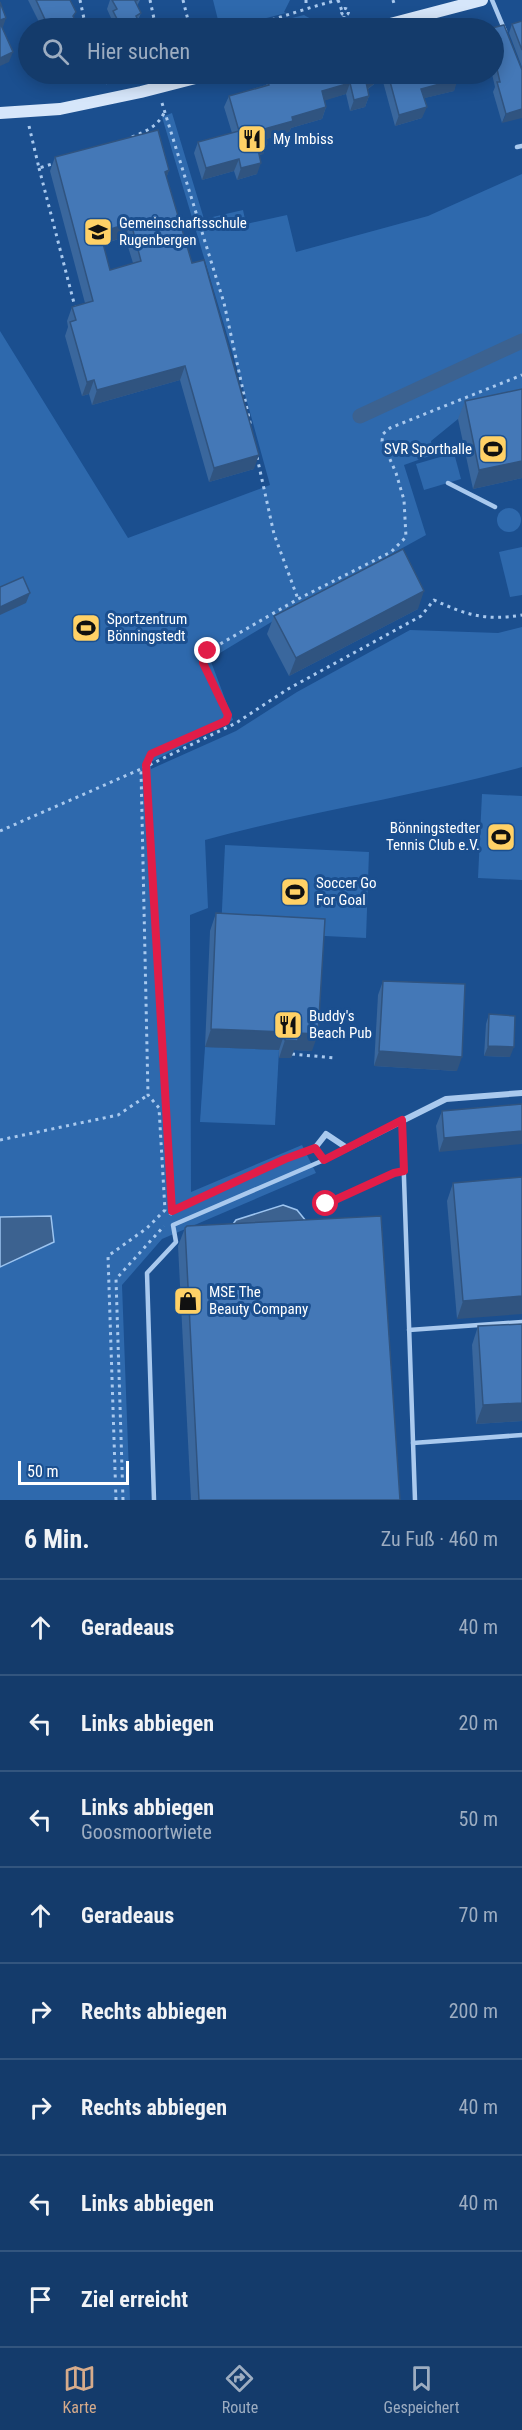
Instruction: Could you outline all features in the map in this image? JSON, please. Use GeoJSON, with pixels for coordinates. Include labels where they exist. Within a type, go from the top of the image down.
{"type":"FeatureCollection","features":[{"type":"Feature","properties":{"kind":"main road"},"geometry":{"type":"LineString","coordinates":[[412,18],[478,0]]}},
{"type":"Feature","properties":{"kind":"main road"},"geometry":{"type":"LineString","coordinates":[[0,113],[60,109],[173,84]]}},
{"type":"Feature","properties":{"kind":"street"},"geometry":{"type":"LineString","coordinates":[[347,1148],[326,1134],[315,1148],[324,1160],[446,1099],[522,1094]]}},
{"type":"Feature","properties":{"kind":"lane"},"geometry":{"type":"LineString","coordinates":[[492,0],[499,18]]}},
{"type":"Feature","properties":{"kind":"lane"},"geometry":{"type":"LineString","coordinates":[[504,30],[507,38]]}},
{"type":"Feature","properties":{"kind":"lane"},"geometry":{"type":"LineString","coordinates":[[448,483],[495,507]]}},
{"type":"Feature","properties":{"kind":"lane"},"geometry":{"type":"LineString","coordinates":[[402,1120],[415,1500]]}},
{"type":"Feature","properties":{"kind":"lane"},"geometry":{"type":"LineString","coordinates":[[154,1500],[147,1274],[176,1242],[173,1225],[324,1160]]}},
{"type":"Feature","properties":{"kind":"lane"},"geometry":{"type":"LineString","coordinates":[[326,1204],[394,1173],[404,1171]]}},
{"type":"Feature","properties":{"kind":"lane"},"geometry":{"type":"LineString","coordinates":[[409,1330],[522,1322]]}},
{"type":"Feature","properties":{"kind":"lane"},"geometry":{"type":"LineString","coordinates":[[413,1443],[522,1435]]}},
{"type":"Feature","properties":{"kind":"path"},"geometry":{"type":"LineString","coordinates":[[80,0],[84,18]]}},
{"type":"Feature","properties":{"kind":"path"},"geometry":{"type":"LineString","coordinates":[[150,0],[154,18]]}},
{"type":"Feature","properties":{"kind":"path"},"geometry":{"type":"LineString","coordinates":[[183,0],[188,18]]}},
{"type":"Feature","properties":{"kind":"path"},"geometry":{"type":"LineString","coordinates":[[306,0],[306,8]]}},
{"type":"Feature","properties":{"kind":"path"},"geometry":{"type":"LineString","coordinates":[[279,18],[290,15],[298,9],[338,0],[342,11],[344,16],[348,15],[349,10],[346,8],[342,11]]}},
{"type":"Feature","properties":{"kind":"path"},"geometry":{"type":"LineString","coordinates":[[393,0],[395,7]]}},
{"type":"Feature","properties":{"kind":"path"},"geometry":{"type":"LineString","coordinates":[[109,84],[111,89]]}},
{"type":"Feature","properties":{"kind":"path"},"geometry":{"type":"LineString","coordinates":[[162,103],[224,303],[252,430]]}},
{"type":"Feature","properties":{"kind":"path"},"geometry":{"type":"LineString","coordinates":[[126,139],[148,131],[162,117],[164,111]]}},
{"type":"Feature","properties":{"kind":"path"},"geometry":{"type":"LineString","coordinates":[[29,126],[75,307]]}},
{"type":"Feature","properties":{"kind":"path"},"geometry":{"type":"LineString","coordinates":[[39,168],[61,161]]}},
{"type":"Feature","properties":{"kind":"path"},"geometry":{"type":"LineString","coordinates":[[123,1500],[116,1279],[163,1227],[172,1211],[146,765],[151,754],[226,721],[228,715],[203,663],[203,657],[208,651],[298,599],[391,552],[406,537],[404,500],[396,473],[382,441],[383,434],[390,428],[522,375]]}},
{"type":"Feature","properties":{"kind":"path"},"geometry":{"type":"LineString","coordinates":[[257,453],[274,534],[298,599]]}},
{"type":"Feature","properties":{"kind":"path"},"geometry":{"type":"LineString","coordinates":[[0,831],[141,769],[236,723],[288,689],[421,616],[434,600],[465,614],[501,619],[522,615]]}},
{"type":"Feature","properties":{"kind":"path"},"geometry":{"type":"LineString","coordinates":[[116,1500],[108,1256],[147,1228],[165,1210],[159,1108],[148,1095],[141,769]]}},
{"type":"Feature","properties":{"kind":"path"},"geometry":{"type":"LineString","coordinates":[[292,1054],[335,1058]]}},
{"type":"Feature","properties":{"kind":"path"},"geometry":{"type":"LineString","coordinates":[[0,1140],[118,1115],[148,1095]]}},
{"type":"Feature","properties":{"kind":"path"},"geometry":{"type":"LineString","coordinates":[[172,1211],[285,1159],[315,1148]]}},
{"type":"Feature","properties":{"kind":"shaded area"},"geometry":{"type":"Polygon","coordinates":[[[213,0],[290,0],[284,12],[286,13],[267,18],[218,18],[213,0]]]}},
{"type":"Feature","properties":{"kind":"shaded area"},"geometry":{"type":"Polygon","coordinates":[[[304,15],[309,18],[292,18],[304,15]]]}},
{"type":"Feature","properties":{"kind":"shaded area"},"geometry":{"type":"Polygon","coordinates":[[[172,113],[204,219],[243,210],[246,224],[287,215],[296,252],[428,216],[522,174],[522,406],[458,419],[431,441],[432,455],[404,465],[426,535],[308,600],[210,659],[233,720],[151,762],[151,769],[236,731],[297,692],[410,630],[498,633],[522,627],[522,767],[205,840],[208,908],[190,915],[191,1192],[302,1145],[316,1173],[162,1239],[122,1285],[130,1500],[0,1500],[0,1267],[54,1241],[51,1216],[0,1217],[0,331],[128,538],[270,485],[162,117],[172,113]]]}},
{"type":"Feature","properties":{"kind":"shaded area"},"geometry":{"type":"Polygon","coordinates":[[[454,453],[461,479],[424,490],[416,464],[454,453]]]}},
{"type":"Feature","properties":{"kind":"shaded area"},"geometry":{"type":"Polygon","coordinates":[[[509,508],[517,512],[521,520],[517,528],[509,532],[501,528],[497,520],[501,512],[509,508]]]}},
{"type":"Feature","properties":{"kind":"shaded area"},"geometry":{"type":"Polygon","coordinates":[[[522,547],[522,595],[510,597],[499,552],[522,547]]]}},
{"type":"Feature","properties":{"kind":"shaded area","name":"Bönningstedter Tennis Club e.V."},"geometry":{"type":"Polygon","coordinates":[[[482,794],[522,796],[522,880],[478,878],[482,794]]]}},
{"type":"Feature","properties":{"kind":"shaded area","name":"Soccer Go For Goal"},"geometry":{"type":"Polygon","coordinates":[[[225,845],[369,852],[366,938],[221,931],[225,845]]]}},
{"type":"Feature","properties":{"kind":"shaded area"},"geometry":{"type":"Polygon","coordinates":[[[205,1047],[279,1050],[275,1125],[200,1122],[205,1047]]]}},
{"type":"Feature","properties":{"kind":"shaded area"},"geometry":{"type":"Polygon","coordinates":[[[283,1205],[297,1210],[306,1221],[226,1234],[236,1220],[283,1205]]]}},
{"type":"Feature","properties":{"kind":"shaded area"},"geometry":{"type":"Polygon","coordinates":[[[51,1216],[54,1242],[0,1267],[0,1217],[51,1216]]]}},
{"type":"Feature","properties":{"kind":"building"},"geometry":{"type":"Polygon","coordinates":[[[36,0],[70,0],[76,12],[74,18],[44,18],[36,0]]]}},
{"type":"Feature","properties":{"kind":"building"},"geometry":{"type":"Polygon","coordinates":[[[112,0],[138,0],[135,1],[141,13],[136,16],[137,18],[116,18],[113,11],[117,9],[112,0]]]}},
{"type":"Feature","properties":{"kind":"building"},"geometry":{"type":"Polygon","coordinates":[[[0,2],[6,18],[0,20],[0,2]]]}},
{"type":"Feature","properties":{"kind":"building"},"geometry":{"type":"Polygon","coordinates":[[[522,21],[522,50],[512,24],[522,21]]]}},
{"type":"Feature","properties":{"kind":"building"},"geometry":{"type":"Polygon","coordinates":[[[0,23],[13,52],[0,58],[0,23]]]}},
{"type":"Feature","properties":{"kind":"building"},"geometry":{"type":"Polygon","coordinates":[[[504,25],[522,70],[522,109],[506,114],[498,84],[504,84],[504,25]]]}},
{"type":"Feature","properties":{"kind":"building"},"geometry":{"type":"Polygon","coordinates":[[[346,84],[322,91],[326,107],[292,117],[293,121],[264,129],[267,143],[257,145],[261,163],[241,168],[239,159],[206,168],[198,142],[239,131],[229,96],[269,85],[346,84]]]}},
{"type":"Feature","properties":{"kind":"building"},"geometry":{"type":"Polygon","coordinates":[[[350,84],[366,84],[369,96],[354,100],[350,84]]]}},
{"type":"Feature","properties":{"kind":"building"},"geometry":{"type":"Polygon","coordinates":[[[391,84],[440,84],[421,89],[427,107],[399,115],[391,84]]]}},
{"type":"Feature","properties":{"kind":"building"},"geometry":{"type":"Polygon","coordinates":[[[158,130],[169,170],[165,172],[192,263],[204,260],[259,455],[214,468],[185,366],[97,390],[94,380],[87,382],[70,322],[76,320],[72,307],[93,301],[55,157],[158,130]],[[131,223],[100,232],[110,270],[141,261],[131,223]]]}},
{"type":"Feature","properties":{"kind":"building","name":"SVR Sporthalle"},"geometry":{"type":"Polygon","coordinates":[[[522,389],[522,461],[479,470],[465,401],[522,389]]]}},
{"type":"Feature","properties":{"kind":"building"},"geometry":{"type":"Polygon","coordinates":[[[403,549],[424,591],[296,658],[274,616],[403,549]]]}},
{"type":"Feature","properties":{"kind":"building"},"geometry":{"type":"Polygon","coordinates":[[[23,577],[30,593],[0,607],[0,587],[23,577]]]}},
{"type":"Feature","properties":{"kind":"building"},"geometry":{"type":"Polygon","coordinates":[[[216,913],[325,919],[318,1034],[298,1033],[298,1041],[285,1040],[285,1032],[211,1029],[216,913]]]}},
{"type":"Feature","properties":{"kind":"building"},"geometry":{"type":"Polygon","coordinates":[[[383,981],[465,984],[462,1057],[379,1051],[383,981]]]}},
{"type":"Feature","properties":{"kind":"building"},"geometry":{"type":"Polygon","coordinates":[[[489,1014],[515,1016],[514,1047],[488,1046],[489,1014]]]}},
{"type":"Feature","properties":{"kind":"building"},"geometry":{"type":"Polygon","coordinates":[[[522,1104],[522,1131],[444,1138],[442,1111],[522,1104]]]}},
{"type":"Feature","properties":{"kind":"building"},"geometry":{"type":"Polygon","coordinates":[[[522,1177],[522,1296],[463,1301],[453,1183],[522,1177]]]}},
{"type":"Feature","properties":{"kind":"building"},"geometry":{"type":"Polygon","coordinates":[[[381,1216],[400,1500],[199,1500],[185,1228],[187,1226],[381,1216]]]}},
{"type":"Feature","properties":{"kind":"building"},"geometry":{"type":"Polygon","coordinates":[[[522,1324],[522,1403],[483,1405],[478,1326],[522,1324]]]}},
{"type":"Feature","properties":{"kind":"waterway"},"geometry":{"type":"LineString","coordinates":[[360,416],[522,341]]}},
{"type":"Feature","properties":{"kind":"place","name":"My Imbiss"},"geometry":{"type":"Point","coordinates":[252,139]}},
{"type":"Feature","properties":{"kind":"place","name":"Gemeinschaftsschule Rugenbergen"},"geometry":{"type":"Point","coordinates":[98,232]}},
{"type":"Feature","properties":{"kind":"place","name":"SVR Sporthalle"},"geometry":{"type":"Point","coordinates":[493,449]}},
{"type":"Feature","properties":{"kind":"place","name":"Sportzentrum Bönningstedt"},"geometry":{"type":"Point","coordinates":[86,628]}},
{"type":"Feature","properties":{"kind":"place","name":"Bönningstedter Tennis Club e.V."},"geometry":{"type":"Point","coordinates":[501,837]}},
{"type":"Feature","properties":{"kind":"place","name":"Soccer Go For Goal"},"geometry":{"type":"Point","coordinates":[295,892]}},
{"type":"Feature","properties":{"kind":"place","name":"Buddy's Beach Pub"},"geometry":{"type":"Point","coordinates":[288,1025]}},
{"type":"Feature","properties":{"kind":"place","name":"MSE The Beauty Company"},"geometry":{"type":"Point","coordinates":[188,1301]}},
{"type":"Feature","properties":{"kind":"route"},"geometry":{"type":"LineString","coordinates":[[208,651],[203,657],[203,663],[228,715],[226,721],[151,754],[146,765],[172,1211],[285,1159],[315,1148],[324,1160],[402,1120],[404,1171],[394,1173],[326,1204]]}}]}
